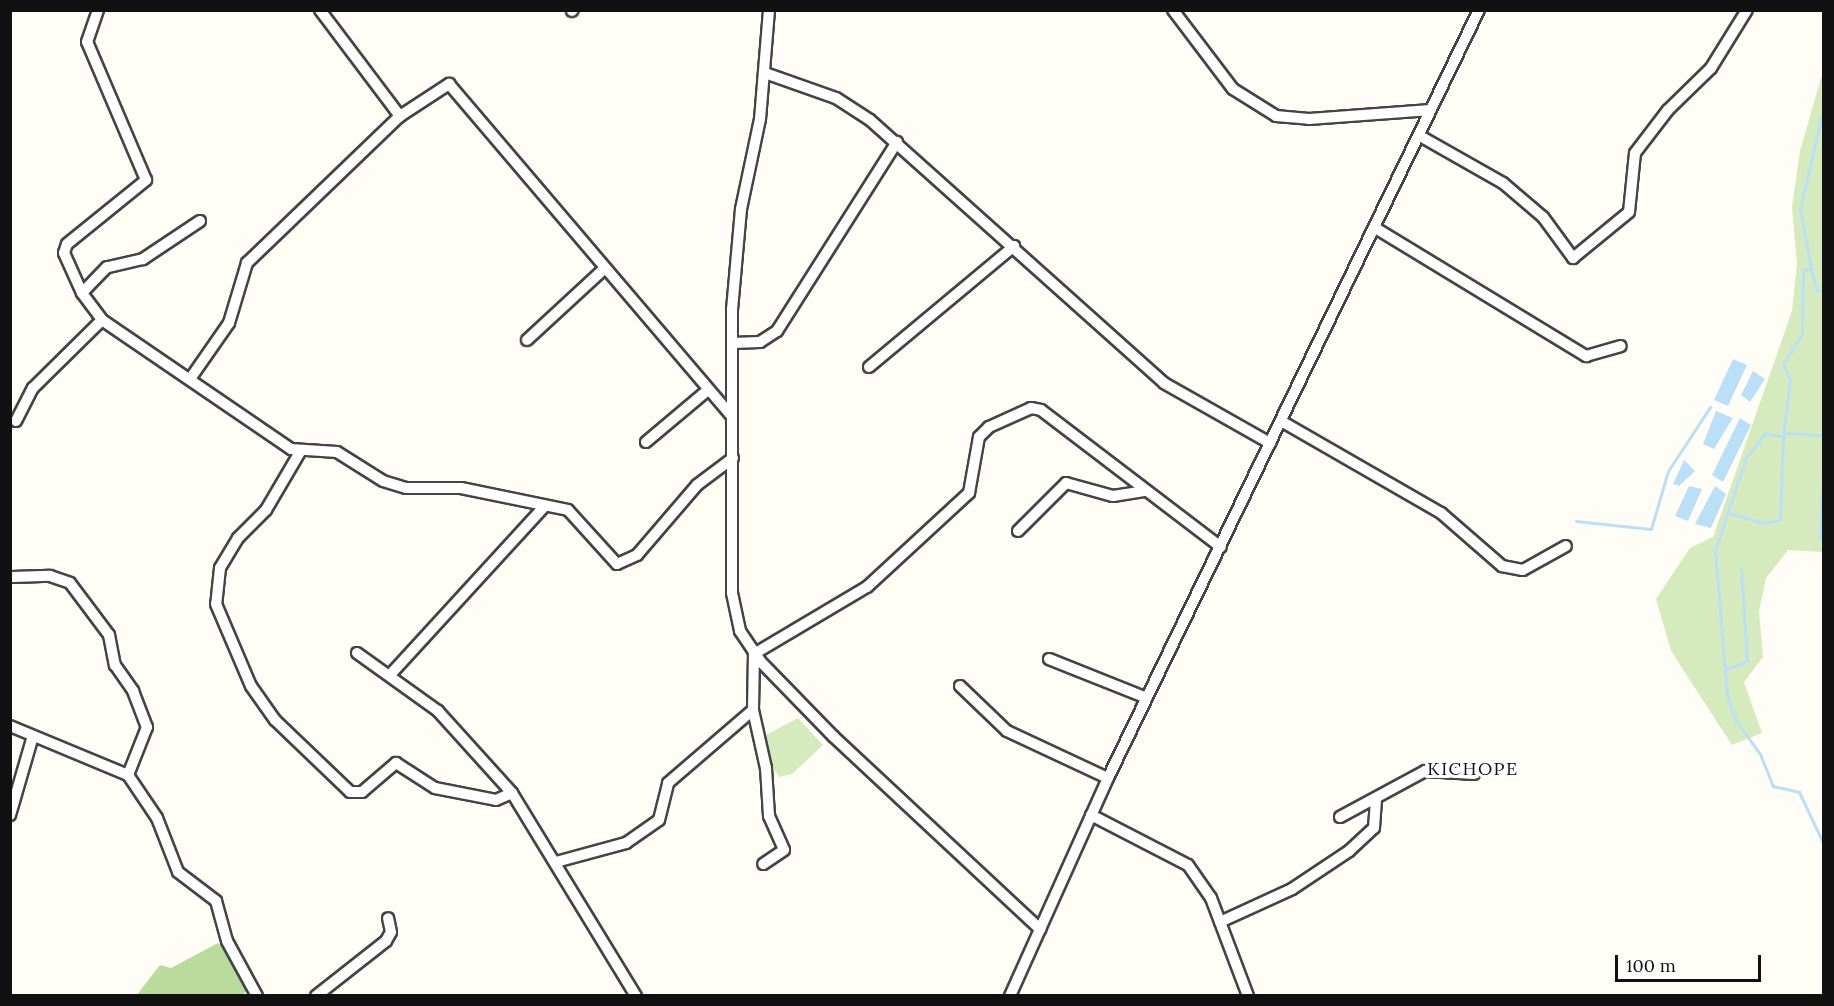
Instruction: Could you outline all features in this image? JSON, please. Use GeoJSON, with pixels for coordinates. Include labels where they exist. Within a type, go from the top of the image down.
{"type":"FeatureCollection","features":[{"type":"Feature","properties":{"kind":"street"},"geometry":{"type":"LineString","coordinates":[[98,10],[87,42],[146,180],[66,244],[65,257],[82,293],[102,320],[300,452],[337,452],[383,481],[406,488],[454,488],[573,513],[605,556],[625,564],[704,477],[733,458]]}},
{"type":"Feature","properties":{"kind":"street"},"geometry":{"type":"LineString","coordinates":[[320,10],[400,116]]}},
{"type":"Feature","properties":{"kind":"street"},"geometry":{"type":"LineString","coordinates":[[769,10],[765,73],[736,243],[731,415],[733,603],[740,631],[754,654],[951,851],[1040,929]]}},
{"type":"Feature","properties":{"kind":"street"},"geometry":{"type":"LineString","coordinates":[[1173,10],[1233,89],[1276,116],[1309,119],[1431,110]]}},
{"type":"Feature","properties":{"kind":"street"},"geometry":{"type":"LineString","coordinates":[[1011,996],[1108,778],[1270,443],[1377,229],[1479,10]]}},
{"type":"Feature","properties":{"kind":"street"},"geometry":{"type":"LineString","coordinates":[[1420,136],[1503,183],[1544,217],[1573,258],[1629,212],[1635,153],[1668,110],[1711,68],[1747,10]]}},
{"type":"Feature","properties":{"kind":"street"},"geometry":{"type":"LineString","coordinates":[[765,73],[836,98],[897,142],[1164,383],[1270,443]]}},
{"type":"Feature","properties":{"kind":"street"},"geometry":{"type":"LineString","coordinates":[[190,379],[229,323],[247,263],[400,116],[449,84],[731,415]]}},
{"type":"Feature","properties":{"kind":"street"},"geometry":{"type":"LineString","coordinates":[[732,343],[760,342],[777,331],[897,142]]}},
{"type":"Feature","properties":{"kind":"street"},"geometry":{"type":"LineString","coordinates":[[82,293],[107,267],[143,259],[200,221]]}},
{"type":"Feature","properties":{"kind":"street"},"geometry":{"type":"LineString","coordinates":[[1377,229],[1586,356],[1621,346]]}},
{"type":"Feature","properties":{"kind":"street"},"geometry":{"type":"LineString","coordinates":[[868,367],[1014,246]]}},
{"type":"Feature","properties":{"kind":"street"},"geometry":{"type":"LineString","coordinates":[[527,340],[605,268]]}},
{"type":"Feature","properties":{"kind":"street"},"geometry":{"type":"LineString","coordinates":[[16,421],[33,388],[102,320]]}},
{"type":"Feature","properties":{"kind":"street"},"geometry":{"type":"LineString","coordinates":[[646,442],[708,390]]}},
{"type":"Feature","properties":{"kind":"street"},"geometry":{"type":"LineString","coordinates":[[754,654],[829,613],[875,580],[969,493],[982,432],[1024,411],[1041,410],[1221,547]]}},
{"type":"Feature","properties":{"kind":"street"},"geometry":{"type":"LineString","coordinates":[[1281,421],[1440,513],[1502,566],[1524,570],[1566,546]]}},
{"type":"Feature","properties":{"kind":"street"},"geometry":{"type":"LineString","coordinates":[[300,452],[266,510],[238,538],[220,568],[216,604],[251,686],[275,720],[350,792],[362,792],[396,763],[435,788],[496,800],[512,794]]}},
{"type":"Feature","properties":{"kind":"street"},"geometry":{"type":"LineString","coordinates":[[1018,531],[1066,483],[1113,496],[1146,491]]}},
{"type":"Feature","properties":{"kind":"street"},"geometry":{"type":"LineString","coordinates":[[390,675],[545,506]]}},
{"type":"Feature","properties":{"kind":"street"},"geometry":{"type":"LineString","coordinates":[[12,577],[64,579],[109,635],[115,665],[133,691],[147,727],[128,775]]}},
{"type":"Feature","properties":{"kind":"street"},"geometry":{"type":"LineString","coordinates":[[357,653],[390,675],[461,733],[512,794],[556,862],[580,912],[636,996]]}},
{"type":"Feature","properties":{"kind":"street"},"geometry":{"type":"LineString","coordinates":[[754,654],[753,710],[766,768],[769,816],[784,850],[764,864]]}},
{"type":"Feature","properties":{"kind":"street"},"geometry":{"type":"LineString","coordinates":[[1049,659],[1147,698]]}},
{"type":"Feature","properties":{"kind":"street"},"geometry":{"type":"LineString","coordinates":[[960,686],[1007,731],[1108,778]]}},
{"type":"Feature","properties":{"kind":"street"},"geometry":{"type":"LineString","coordinates":[[556,862],[626,843],[646,831],[659,820],[668,783],[753,710]]}},
{"type":"Feature","properties":{"kind":"street"},"geometry":{"type":"LineString","coordinates":[[10,726],[128,775],[157,818],[178,872],[216,901],[224,936],[257,996]]}},
{"type":"Feature","properties":{"kind":"street"},"geometry":{"type":"LineString","coordinates":[[10,815],[33,736]]}},
{"type":"Feature","properties":{"kind":"street"},"geometry":{"type":"LineString","coordinates":[[1340,817],[1376,801],[1425,771],[1474,774]]}},
{"type":"Feature","properties":{"kind":"street"},"geometry":{"type":"LineString","coordinates":[[1220,922],[1292,889],[1349,851],[1374,828],[1376,801]]}},
{"type":"Feature","properties":{"kind":"street"},"geometry":{"type":"LineString","coordinates":[[1091,815],[1188,865],[1220,922],[1248,996]]}},
{"type":"Feature","properties":{"kind":"street"},"geometry":{"type":"LineString","coordinates":[[316,996],[386,941],[391,932],[388,918]]}},
{"type":"Feature","properties":{"kind":"green space"},"geometry":{"type":"Polygon","coordinates":[[[1823,71],[1823,552],[1788,550],[1766,578],[1759,611],[1763,657],[1744,682],[1762,733],[1732,745],[1671,651],[1656,599],[1690,548],[1713,537],[1792,311],[1797,264],[1792,207],[1800,151],[1823,71]]]}},
{"type":"Feature","properties":{"kind":"green space"},"geometry":{"type":"Polygon","coordinates":[[[798,718],[823,745],[792,774],[779,777],[765,755],[764,736],[798,718]]]}},
{"type":"Feature","properties":{"kind":"green space"},"geometry":{"type":"Polygon","coordinates":[[[218,943],[244,965],[249,990],[241,995],[136,996],[160,965],[171,968],[218,943]]]}},
{"type":"Feature","properties":{"kind":"water"},"geometry":{"type":"Polygon","coordinates":[[[1733,359],[1747,365],[1728,406],[1714,400],[1733,359]]]}},
{"type":"Feature","properties":{"kind":"water"},"geometry":{"type":"Polygon","coordinates":[[[1753,371],[1765,379],[1750,402],[1741,395],[1753,371]]]}},
{"type":"Feature","properties":{"kind":"water"},"geometry":{"type":"Polygon","coordinates":[[[1716,411],[1733,418],[1714,449],[1703,444],[1716,411]]]}},
{"type":"Feature","properties":{"kind":"water"},"geometry":{"type":"Polygon","coordinates":[[[1740,418],[1751,425],[1723,482],[1712,475],[1740,418]]]}},
{"type":"Feature","properties":{"kind":"water"},"geometry":{"type":"Polygon","coordinates":[[[1684,460],[1695,471],[1679,486],[1673,484],[1684,460]]]}},
{"type":"Feature","properties":{"kind":"water"},"geometry":{"type":"Polygon","coordinates":[[[1689,486],[1702,489],[1688,521],[1675,516],[1689,486]]]}},
{"type":"Feature","properties":{"kind":"water"},"geometry":{"type":"Polygon","coordinates":[[[1715,486],[1726,494],[1711,528],[1695,524],[1715,486]]]}},
{"type":"Feature","properties":{"kind":"waterway"},"geometry":{"type":"LineString","coordinates":[[1824,106],[1800,209],[1811,268],[1803,270],[1802,334],[1783,364],[1790,380],[1783,437],[1765,433],[1745,460],[1715,550],[1727,695],[1735,719],[1760,754],[1773,786],[1799,792],[1824,845]]}},
{"type":"Feature","properties":{"kind":"waterway"},"geometry":{"type":"LineString","coordinates":[[1811,268],[1816,290],[1824,290]]}},
{"type":"Feature","properties":{"kind":"waterway"},"geometry":{"type":"LineString","coordinates":[[1576,521],[1651,529],[1668,471],[1710,407]]}},
{"type":"Feature","properties":{"kind":"waterway"},"geometry":{"type":"LineString","coordinates":[[1784,433],[1824,435]]}},
{"type":"Feature","properties":{"kind":"waterway"},"geometry":{"type":"LineString","coordinates":[[1730,513],[1763,523],[1780,520],[1783,438]]}},
{"type":"Feature","properties":{"kind":"waterway"},"geometry":{"type":"LineString","coordinates":[[1820,539],[1824,449]]}},
{"type":"Feature","properties":{"kind":"waterway"},"geometry":{"type":"LineString","coordinates":[[1724,670],[1747,661],[1741,568]]}},
{"type":"Feature","properties":{"kind":"district","name":"KICHOPE"},"geometry":{"type":"Point","coordinates":[1473,769]}}]}
